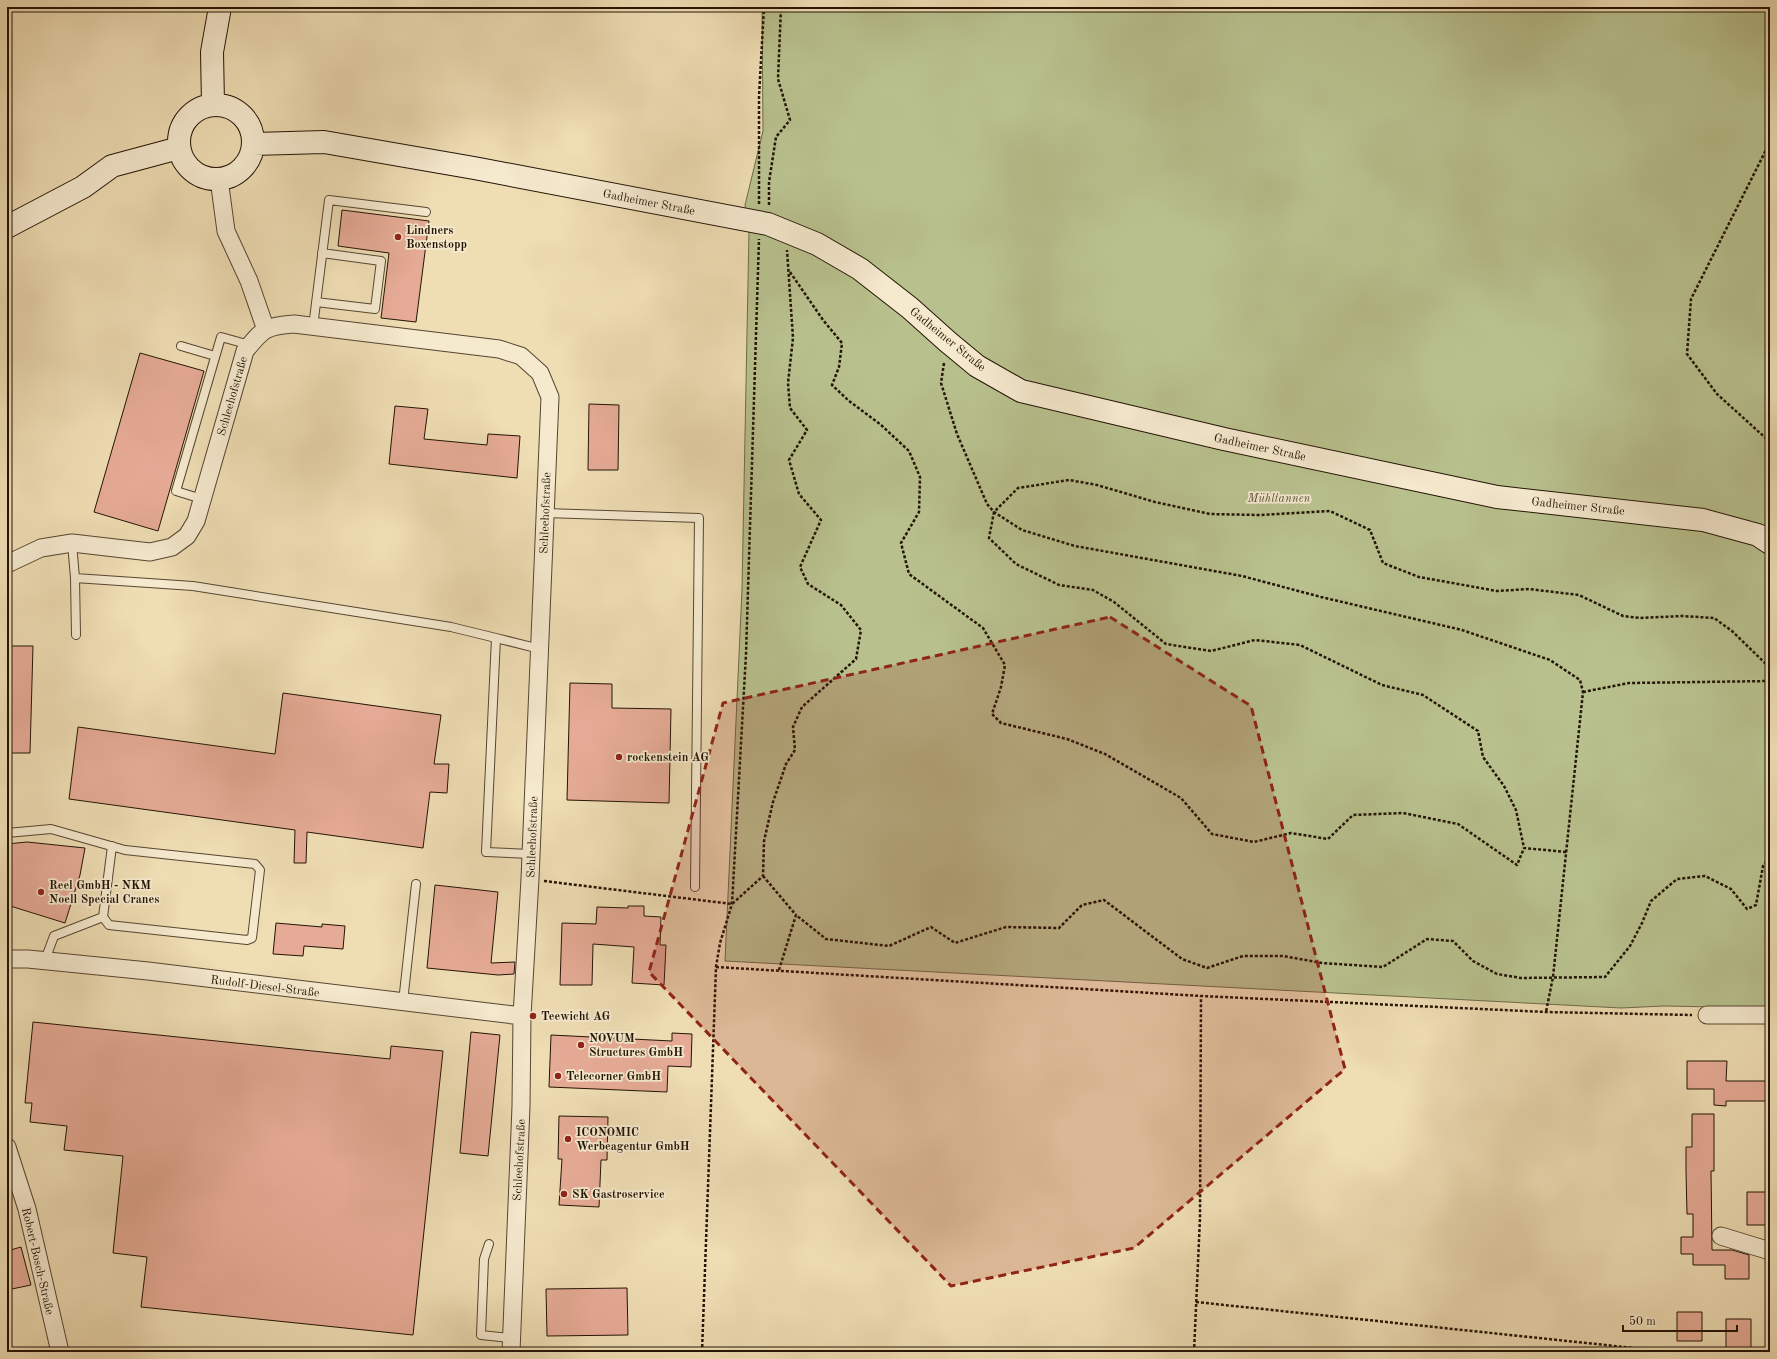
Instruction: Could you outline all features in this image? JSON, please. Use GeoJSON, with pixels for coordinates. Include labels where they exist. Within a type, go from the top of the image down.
{"type":"FeatureCollection","features":[{"type":"Feature","properties":{"kind":"street"},"geometry":{"type":"LineString","coordinates":[[213,104],[212,52],[220,7]]}},
{"type":"Feature","properties":{"kind":"street"},"geometry":{"type":"LineString","coordinates":[[213,104],[224,105],[234,109],[242,115],[250,128],[253,144],[251,154],[246,164],[239,171],[230,177],[219,179],[208,178],[197,174],[189,168],[182,158],[179,148],[179,135],[183,124],[190,114],[201,107],[213,104]]}},
{"type":"Feature","properties":{"kind":"street","name":"Gadheimer Straße"},"geometry":{"type":"LineString","coordinates":[[253,144],[324,142],[474,168],[764,224],[817,244],[860,269],[910,308],[977,366],[1021,391],[1224,439],[1497,497],[1703,520],[1758,535],[1770,543]]}},
{"type":"Feature","properties":{"kind":"street"},"geometry":{"type":"LineString","coordinates":[[7,227],[83,187],[112,166],[179,148]]}},
{"type":"Feature","properties":{"kind":"street"},"geometry":{"type":"LineString","coordinates":[[219,179],[226,231],[249,282],[266,330]]}},
{"type":"Feature","properties":{"kind":"street","name":"Schleehofstraße"},"geometry":{"type":"LineString","coordinates":[[7,564],[41,548],[72,542],[150,552],[172,547],[187,536],[196,521],[245,351],[258,333],[276,325],[294,324],[499,349],[521,356],[540,373],[550,397],[530,879],[522,1016],[521,1106],[511,1345]]}},
{"type":"Feature","properties":{"kind":"street","name":"Rudolf-Diesel-Straße"},"geometry":{"type":"LineString","coordinates":[[7,959],[45,960],[522,1016]]}},
{"type":"Feature","properties":{"kind":"street"},"geometry":{"type":"LineString","coordinates":[[1707,1015],[1770,1015]]}},
{"type":"Feature","properties":{"kind":"street","name":"Robert-Bosch-Straße"},"geometry":{"type":"LineString","coordinates":[[7,1147],[27,1209],[60,1352]]}},
{"type":"Feature","properties":{"kind":"street"},"geometry":{"type":"LineString","coordinates":[[1721,1236],[1770,1251]]}},
{"type":"Feature","properties":{"kind":"lane"},"geometry":{"type":"LineString","coordinates":[[313,327],[329,200],[426,212]]}},
{"type":"Feature","properties":{"kind":"lane"},"geometry":{"type":"LineString","coordinates":[[316,302],[375,309],[381,261],[322,253]]}},
{"type":"Feature","properties":{"kind":"lane"},"geometry":{"type":"LineString","coordinates":[[202,499],[176,492],[215,356],[221,337],[250,345]]}},
{"type":"Feature","properties":{"kind":"lane"},"geometry":{"type":"LineString","coordinates":[[180,346],[215,356]]}},
{"type":"Feature","properties":{"kind":"lane"},"geometry":{"type":"LineString","coordinates":[[545,512],[699,518],[695,887]]}},
{"type":"Feature","properties":{"kind":"lane"},"geometry":{"type":"LineString","coordinates":[[72,542],[75,578],[76,635]]}},
{"type":"Feature","properties":{"kind":"lane"},"geometry":{"type":"LineString","coordinates":[[75,578],[193,586],[451,627],[540,649]]}},
{"type":"Feature","properties":{"kind":"lane"},"geometry":{"type":"LineString","coordinates":[[496,638],[486,852],[531,854]]}},
{"type":"Feature","properties":{"kind":"lane"},"geometry":{"type":"LineString","coordinates":[[7,833],[51,829],[112,846],[125,850],[255,864],[260,870],[252,938],[247,940],[109,925],[103,917],[112,846]]}},
{"type":"Feature","properties":{"kind":"lane"},"geometry":{"type":"LineString","coordinates":[[403,1002],[416,884]]}},
{"type":"Feature","properties":{"kind":"lane"},"geometry":{"type":"LineString","coordinates":[[45,960],[54,936],[103,917]]}},
{"type":"Feature","properties":{"kind":"lane"},"geometry":{"type":"LineString","coordinates":[[489,1244],[484,1259],[481,1335],[511,1345]]}},
{"type":"Feature","properties":{"kind":"path"},"geometry":{"type":"LineString","coordinates":[[764,7],[759,96],[764,224],[787,251],[793,338],[788,383],[790,408],[806,430],[789,460],[799,494],[821,520],[800,567],[808,584],[841,605],[861,630],[856,659],[802,707],[793,727],[795,750],[786,764],[773,802],[764,841],[763,876],[796,916],[826,939],[889,946],[931,927],[956,943],[1006,927],[1059,928],[1082,905],[1104,900],[1182,959],[1207,968],[1243,956],[1284,956],[1322,964],[1383,966],[1427,939],[1453,941],[1473,961],[1497,974],[1521,978],[1605,977],[1630,946],[1642,923],[1651,900],[1677,879],[1705,876],[1731,889],[1747,909],[1756,905],[1763,866],[1770,857]]}},
{"type":"Feature","properties":{"kind":"path"},"geometry":{"type":"LineString","coordinates":[[702,1352],[716,966],[720,943],[732,904],[746,654],[764,224],[776,137],[790,120],[778,79],[781,7]]}},
{"type":"Feature","properties":{"kind":"path"},"geometry":{"type":"LineString","coordinates":[[1770,142],[1691,299],[1687,354],[1717,394],[1770,442]]}},
{"type":"Feature","properties":{"kind":"path"},"geometry":{"type":"LineString","coordinates":[[789,271],[823,320],[842,343],[839,367],[832,385],[849,401],[880,424],[909,451],[920,477],[918,512],[901,543],[909,574],[983,628],[1005,665],[1001,687],[992,714],[1002,723],[1067,738],[1105,754],[1181,798],[1212,834],[1254,842],[1291,833],[1328,839],[1353,815],[1384,812],[1403,813],[1458,824],[1517,866],[1524,848],[1516,810],[1504,786],[1484,756],[1478,731],[1423,695],[1382,685],[1300,645],[1255,640],[1211,651],[1166,644],[1114,602],[1093,590],[1059,585],[1016,564],[988,538],[994,512],[1018,488],[1070,480],[1097,485],[1155,502],[1210,514],[1260,515],[1330,511],[1370,530],[1384,563],[1419,576],[1497,591],[1529,589],[1579,595],[1623,616],[1640,618],[1682,616],[1714,618],[1732,631],[1770,668]]}},
{"type":"Feature","properties":{"kind":"path"},"geometry":{"type":"LineString","coordinates":[[948,342],[941,382],[957,434],[987,504],[994,512],[1022,530],[1075,546],[1242,576],[1321,597],[1462,630],[1550,660],[1580,680],[1583,692],[1553,977],[1546,1012]]}},
{"type":"Feature","properties":{"kind":"path"},"geometry":{"type":"LineString","coordinates":[[1583,692],[1629,683],[1770,681]]}},
{"type":"Feature","properties":{"kind":"path"},"geometry":{"type":"LineString","coordinates":[[1524,848],[1566,852]]}},
{"type":"Feature","properties":{"kind":"path"},"geometry":{"type":"LineString","coordinates":[[530,879],[732,904],[763,876]]}},
{"type":"Feature","properties":{"kind":"path"},"geometry":{"type":"LineString","coordinates":[[779,970],[796,916]]}},
{"type":"Feature","properties":{"kind":"path"},"geometry":{"type":"LineString","coordinates":[[716,966],[1201,996],[1546,1012],[1665,1016],[1707,1015]]}},
{"type":"Feature","properties":{"kind":"path"},"geometry":{"type":"LineString","coordinates":[[1194,1352],[1200,1218],[1201,996]]}},
{"type":"Feature","properties":{"kind":"path"},"geometry":{"type":"LineString","coordinates":[[1196,1302],[1634,1348],[1638,1352]]}},
{"type":"Feature","properties":{"kind":"highlighted area"},"geometry":{"type":"Polygon","coordinates":[[[1110,617],[1251,706],[1345,1069],[1134,1248],[951,1286],[649,972],[723,703],[1110,617]]]}},
{"type":"Feature","properties":{"kind":"green space","name":"Mühltannen"},"geometry":{"type":"Polygon","coordinates":[[[762,7],[1770,7],[1770,1008],[1664,1006],[1621,1008],[725,961],[742,590],[749,230],[745,205],[763,131],[762,7]]]}},
{"type":"Feature","properties":{"kind":"building"},"geometry":{"type":"Polygon","coordinates":[[[342,210],[429,221],[416,322],[381,318],[389,253],[338,246],[342,210]]]}},
{"type":"Feature","properties":{"kind":"building"},"geometry":{"type":"Polygon","coordinates":[[[140,353],[204,371],[158,531],[94,512],[140,353]]]}},
{"type":"Feature","properties":{"kind":"building"},"geometry":{"type":"Polygon","coordinates":[[[589,404],[619,405],[618,470],[588,470],[589,404]]]}},
{"type":"Feature","properties":{"kind":"building"},"geometry":{"type":"Polygon","coordinates":[[[395,406],[428,409],[424,439],[487,445],[488,434],[520,436],[517,478],[389,464],[395,406]]]}},
{"type":"Feature","properties":{"kind":"building"},"geometry":{"type":"Polygon","coordinates":[[[7,646],[33,646],[30,753],[7,753],[7,646]]]}},
{"type":"Feature","properties":{"kind":"building","name":"rockenstein AG"},"geometry":{"type":"Polygon","coordinates":[[[570,683],[612,684],[612,708],[671,709],[669,803],[567,800],[570,683]]]}},
{"type":"Feature","properties":{"kind":"building"},"geometry":{"type":"Polygon","coordinates":[[[283,693],[441,715],[434,764],[449,764],[447,793],[430,792],[423,848],[307,832],[306,863],[294,863],[295,830],[69,799],[78,727],[275,754],[283,693]]]}},
{"type":"Feature","properties":{"kind":"building","name":"Reel GmbH - NKM Noell Special Cranes"},"geometry":{"type":"Polygon","coordinates":[[[27,842],[85,848],[80,875],[65,923],[7,905],[7,844],[27,842]]]}},
{"type":"Feature","properties":{"kind":"building"},"geometry":{"type":"Polygon","coordinates":[[[435,885],[498,892],[491,963],[515,962],[514,974],[498,975],[427,968],[435,885]]]}},
{"type":"Feature","properties":{"kind":"building"},"geometry":{"type":"Polygon","coordinates":[[[628,906],[644,906],[644,916],[661,917],[660,945],[666,945],[664,985],[632,983],[634,947],[593,944],[592,985],[560,985],[562,923],[596,924],[597,907],[628,908],[628,906]]]}},
{"type":"Feature","properties":{"kind":"building"},"geometry":{"type":"Polygon","coordinates":[[[276,923],[322,927],[322,924],[345,926],[343,949],[304,946],[303,956],[273,954],[276,923]]]}},
{"type":"Feature","properties":{"kind":"building"},"geometry":{"type":"Polygon","coordinates":[[[33,1022],[390,1059],[391,1046],[443,1051],[413,1335],[141,1307],[147,1257],[113,1253],[123,1156],[64,1150],[67,1126],[30,1122],[32,1103],[25,1103],[33,1022]]]}},
{"type":"Feature","properties":{"kind":"building"},"geometry":{"type":"Polygon","coordinates":[[[471,1032],[500,1035],[488,1156],[460,1153],[471,1032]]]}},
{"type":"Feature","properties":{"kind":"building"},"geometry":{"type":"Polygon","coordinates":[[[672,1033],[692,1034],[691,1067],[668,1066],[667,1092],[549,1087],[551,1035],[672,1041],[672,1033]]]}},
{"type":"Feature","properties":{"kind":"building"},"geometry":{"type":"Polygon","coordinates":[[[1687,1061],[1727,1061],[1726,1081],[1770,1081],[1770,1101],[1726,1101],[1726,1106],[1714,1105],[1714,1089],[1687,1089],[1687,1061]]]}},
{"type":"Feature","properties":{"kind":"building"},"geometry":{"type":"Polygon","coordinates":[[[1692,1114],[1714,1114],[1714,1171],[1711,1171],[1712,1250],[1732,1250],[1749,1255],[1749,1279],[1725,1279],[1725,1265],[1693,1265],[1693,1254],[1681,1254],[1681,1237],[1693,1237],[1693,1214],[1687,1214],[1686,1171],[1686,1147],[1692,1147],[1692,1114]]]}},
{"type":"Feature","properties":{"kind":"building"},"geometry":{"type":"Polygon","coordinates":[[[559,1116],[608,1117],[607,1160],[601,1160],[599,1207],[559,1205],[562,1159],[558,1159],[559,1116]]]}},
{"type":"Feature","properties":{"kind":"building"},"geometry":{"type":"Polygon","coordinates":[[[1747,1192],[1770,1192],[1770,1225],[1747,1225],[1747,1192]]]}},
{"type":"Feature","properties":{"kind":"building"},"geometry":{"type":"Polygon","coordinates":[[[21,1247],[31,1285],[7,1290],[7,1251],[21,1247]]]}},
{"type":"Feature","properties":{"kind":"building"},"geometry":{"type":"Polygon","coordinates":[[[627,1288],[628,1335],[547,1336],[546,1289],[627,1288]]]}},
{"type":"Feature","properties":{"kind":"building"},"geometry":{"type":"Polygon","coordinates":[[[1677,1312],[1702,1312],[1702,1341],[1677,1341],[1677,1312]]]}},
{"type":"Feature","properties":{"kind":"building"},"geometry":{"type":"Polygon","coordinates":[[[1726,1319],[1751,1319],[1751,1352],[1726,1352],[1726,1319]]]}},
{"type":"Feature","properties":{"kind":"place","name":"Lindners Boxenstopp"},"geometry":{"type":"Point","coordinates":[398,237]}},
{"type":"Feature","properties":{"kind":"place","name":"rockenstein AG"},"geometry":{"type":"Point","coordinates":[619,757]}},
{"type":"Feature","properties":{"kind":"place","name":"Reel GmbH - NKM Noell Special Cranes"},"geometry":{"type":"Point","coordinates":[41,892]}},
{"type":"Feature","properties":{"kind":"place","name":"Teewicht AG"},"geometry":{"type":"Point","coordinates":[533,1016]}},
{"type":"Feature","properties":{"kind":"place","name":"NOVUM Structures GmbH"},"geometry":{"type":"Point","coordinates":[581,1045]}},
{"type":"Feature","properties":{"kind":"place","name":"Telecorner GmbH"},"geometry":{"type":"Point","coordinates":[558,1076]}},
{"type":"Feature","properties":{"kind":"place","name":"ICONOMIC Werbeagentur GmbH"},"geometry":{"type":"Point","coordinates":[568,1139]}},
{"type":"Feature","properties":{"kind":"place","name":"SK Gastroservice"},"geometry":{"type":"Point","coordinates":[564,1194]}}]}
